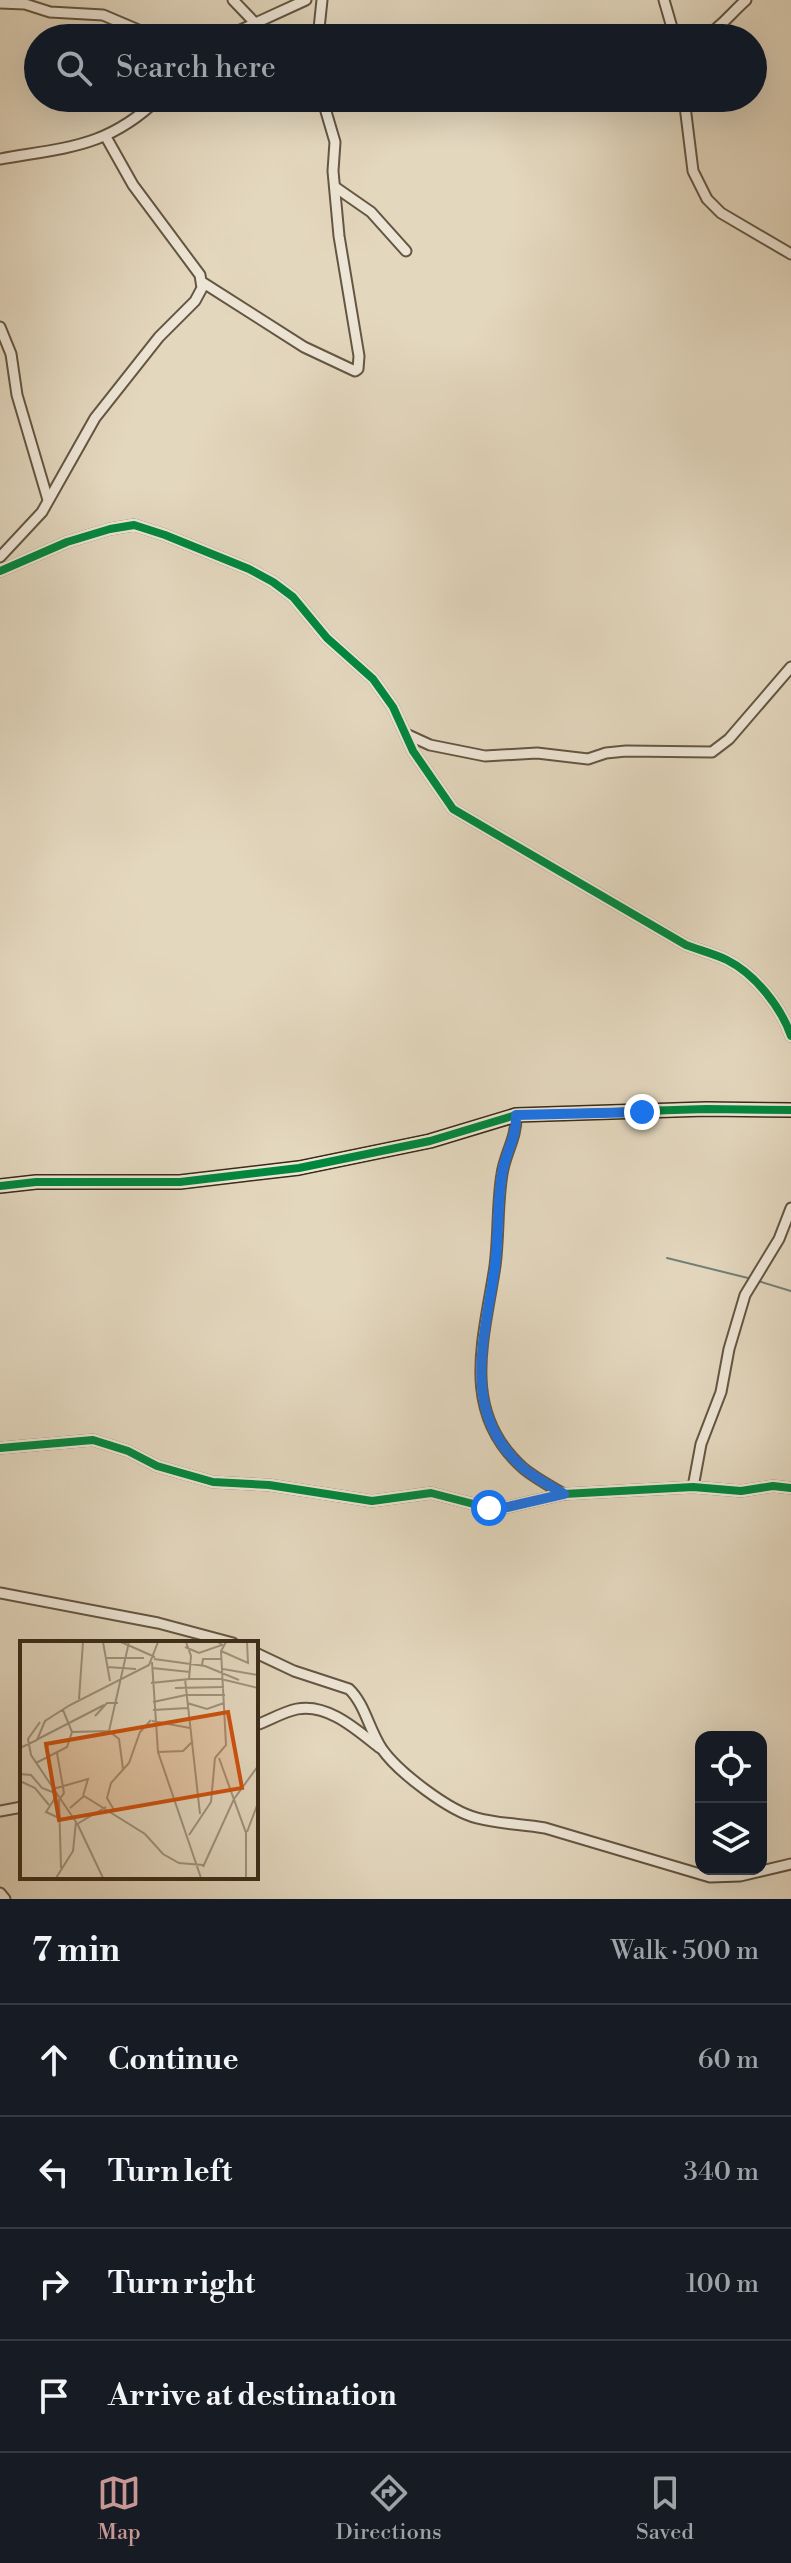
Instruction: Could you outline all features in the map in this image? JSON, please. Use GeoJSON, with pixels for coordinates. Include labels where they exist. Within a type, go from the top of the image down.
{"type":"FeatureCollection","features":[{"type":"Feature","properties":{"kind":"street"},"geometry":{"type":"LineString","coordinates":[[233,0],[256,24],[306,0]]}},
{"type":"Feature","properties":{"kind":"street"},"geometry":{"type":"LineString","coordinates":[[285,11],[290,0]]}},
{"type":"Feature","properties":{"kind":"street"},"geometry":{"type":"LineString","coordinates":[[319,24],[322,0]]}},
{"type":"Feature","properties":{"kind":"street"},"geometry":{"type":"LineString","coordinates":[[664,0],[671,24]]}},
{"type":"Feature","properties":{"kind":"street"},"geometry":{"type":"LineString","coordinates":[[723,24],[746,0]]}},
{"type":"Feature","properties":{"kind":"street"},"geometry":{"type":"LineString","coordinates":[[0,3],[23,2],[50,12],[103,15],[124,24]]}},
{"type":"Feature","properties":{"kind":"street"},"geometry":{"type":"LineString","coordinates":[[0,159],[106,137],[143,112]]}},
{"type":"Feature","properties":{"kind":"street"},"geometry":{"type":"LineString","coordinates":[[106,137],[133,185],[195,267],[202,282],[304,347],[355,371],[359,356],[339,236],[335,142],[326,112]]}},
{"type":"Feature","properties":{"kind":"street"},"geometry":{"type":"LineString","coordinates":[[686,112],[693,171],[707,199],[721,213],[791,254]]}},
{"type":"Feature","properties":{"kind":"street"},"geometry":{"type":"LineString","coordinates":[[335,187],[371,212],[406,251]]}},
{"type":"Feature","properties":{"kind":"street"},"geometry":{"type":"LineString","coordinates":[[0,557],[42,512],[95,418],[159,337],[195,301],[202,282]]}},
{"type":"Feature","properties":{"kind":"street"},"geometry":{"type":"LineString","coordinates":[[0,327],[11,354],[17,395],[48,500]]}},
{"type":"Feature","properties":{"kind":"street"},"geometry":{"type":"LineString","coordinates":[[0,571],[67,542],[134,525],[249,569],[293,597],[327,638],[373,679],[393,707],[437,788],[453,809],[686,945],[727,960],[759,986],[778,1009],[791,1036]]}},
{"type":"Feature","properties":{"kind":"street"},"geometry":{"type":"LineString","coordinates":[[405,733],[430,745],[485,756],[537,753],[588,759],[626,751],[706,753],[729,739],[791,667]]}},
{"type":"Feature","properties":{"kind":"street"},"geometry":{"type":"LineString","coordinates":[[0,1186],[36,1182],[180,1182],[299,1168],[377,1153],[516,1115],[706,1109],[791,1110]]}},
{"type":"Feature","properties":{"kind":"street"},"geometry":{"type":"LineString","coordinates":[[516,1115],[517,1130],[502,1172],[495,1263],[479,1371],[488,1419],[498,1441],[526,1470],[564,1494]]}},
{"type":"Feature","properties":{"kind":"street"},"geometry":{"type":"LineString","coordinates":[[693,1487],[701,1444],[721,1392],[729,1349],[745,1295],[779,1239],[791,1208]]}},
{"type":"Feature","properties":{"kind":"street"},"geometry":{"type":"LineString","coordinates":[[0,1448],[93,1440],[128,1451],[157,1466],[213,1482],[277,1486],[363,1501],[431,1493],[497,1508],[564,1494],[693,1487],[741,1491],[773,1486],[791,1488]]}},
{"type":"Feature","properties":{"kind":"street"},"geometry":{"type":"LineString","coordinates":[[0,1593],[158,1623],[226,1641]]}},
{"type":"Feature","properties":{"kind":"street"},"geometry":{"type":"LineString","coordinates":[[258,1654],[294,1671],[349,1689],[383,1750]]}},
{"type":"Feature","properties":{"kind":"street"},"geometry":{"type":"LineString","coordinates":[[258,1724],[294,1710],[315,1708],[330,1713],[383,1750],[411,1778],[473,1817],[545,1828],[710,1877],[740,1876],[791,1864]]}},
{"type":"Feature","properties":{"kind":"street"},"geometry":{"type":"LineString","coordinates":[[0,1811],[20,1807]]}},
{"type":"Feature","properties":{"kind":"street"},"geometry":{"type":"LineString","coordinates":[[0,1893],[5,1899]]}},
{"type":"Feature","properties":{"kind":"waterway"},"geometry":{"type":"LineString","coordinates":[[667,1258],[752,1279]]}},
{"type":"Feature","properties":{"kind":"waterway"},"geometry":{"type":"LineString","coordinates":[[758,1281],[791,1291]]}},
{"type":"Feature","properties":{"kind":"cycle path"},"geometry":{"type":"LineString","coordinates":[[0,571],[67,542],[134,525],[249,569],[273,582],[293,597],[327,638],[373,679],[393,707],[413,751],[453,809],[686,945],[737,966],[766,992],[791,1036]]}},
{"type":"Feature","properties":{"kind":"cycle path"},"geometry":{"type":"LineString","coordinates":[[0,1186],[36,1182],[180,1182],[299,1168],[430,1141],[516,1115],[706,1109],[791,1110]]}},
{"type":"Feature","properties":{"kind":"cycle path"},"geometry":{"type":"LineString","coordinates":[[0,1448],[93,1440],[128,1451],[157,1466],[213,1482],[269,1485],[372,1501],[431,1493],[489,1508],[508,1507],[564,1494],[693,1487],[741,1491],[773,1486],[791,1488]]}},
{"type":"Feature","properties":{"kind":"route"},"geometry":{"type":"LineString","coordinates":[[489,1508],[508,1507],[564,1494],[532,1475],[498,1441],[488,1419],[479,1371],[500,1220],[502,1172],[517,1130],[516,1115],[642,1112]]}}]}
